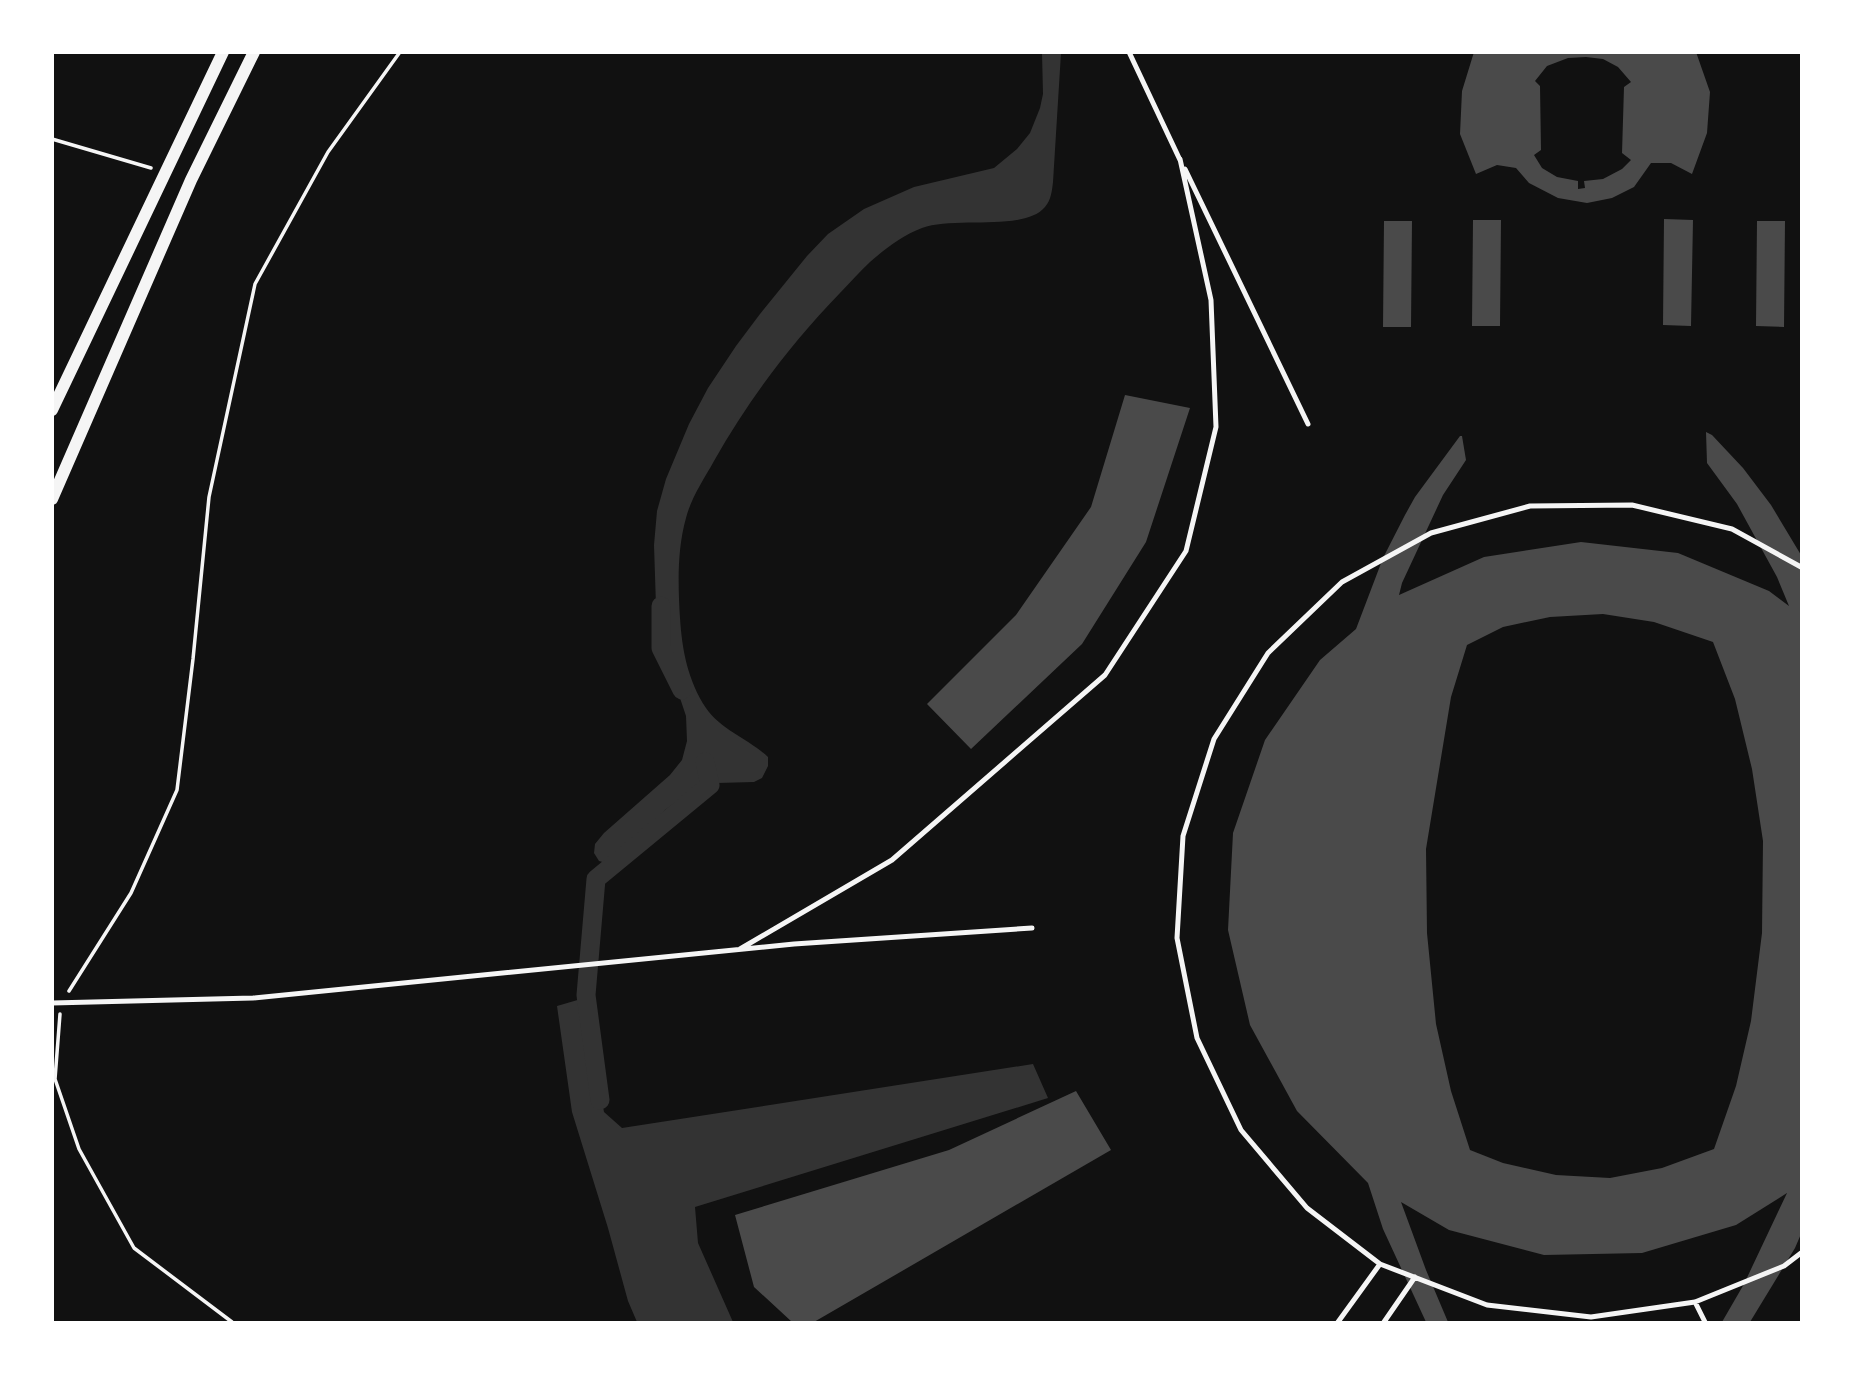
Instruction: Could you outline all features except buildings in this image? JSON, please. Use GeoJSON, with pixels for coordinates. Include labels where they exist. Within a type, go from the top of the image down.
{"type":"FeatureCollection","features":[{"type":"Feature","properties":{"kind":"street"},"geometry":{"type":"LineString","coordinates":[[52,410],[223,52]]}},
{"type":"Feature","properties":{"kind":"street"},"geometry":{"type":"LineString","coordinates":[[52,499],[191,180],[254,52]]}},
{"type":"Feature","properties":{"kind":"lane"},"geometry":{"type":"LineString","coordinates":[[1129,52],[1308,424]]}},
{"type":"Feature","properties":{"kind":"lane"},"geometry":{"type":"LineString","coordinates":[[740,950],[891,860],[1105,675],[1186,551],[1216,427],[1211,300],[1180,159]]}},
{"type":"Feature","properties":{"kind":"lane"},"geometry":{"type":"LineString","coordinates":[[1801,567],[1732,530],[1632,505],[1530,506],[1431,533],[1342,582],[1268,653],[1214,739],[1183,836],[1177,938],[1197,1038],[1241,1130],[1307,1208],[1380,1264],[1488,1305],[1591,1317],[1695,1302],[1784,1266],[1801,1253]]}},
{"type":"Feature","properties":{"kind":"lane"},"geometry":{"type":"LineString","coordinates":[[52,1003],[253,998],[794,944],[1032,928]]}},
{"type":"Feature","properties":{"kind":"lane"},"geometry":{"type":"LineString","coordinates":[[1338,1322],[1380,1264]]}},
{"type":"Feature","properties":{"kind":"lane"},"geometry":{"type":"LineString","coordinates":[[1384,1322],[1415,1277]]}},
{"type":"Feature","properties":{"kind":"lane"},"geometry":{"type":"LineString","coordinates":[[1695,1302],[1705,1322]]}},
{"type":"Feature","properties":{"kind":"path"},"geometry":{"type":"LineString","coordinates":[[232,1322],[134,1248],[79,1149],[55,1079],[61,1003],[131,893],[177,790],[209,497],[255,284],[328,152],[400,52]]}},
{"type":"Feature","properties":{"kind":"path"},"geometry":{"type":"LineString","coordinates":[[52,139],[166,173]]}},
{"type":"Feature","properties":{"kind":"shaded area"},"geometry":{"type":"Polygon","coordinates":[[[1042,53],[1061,53],[1053,182],[1045,207],[1035,215],[1022,219],[952,223],[922,228],[901,238],[876,257],[822,313],[771,373],[727,438],[688,511],[681,542],[679,580],[681,630],[687,665],[700,698],[712,716],[768,757],[768,766],[762,778],[754,782],[717,783],[680,799],[665,810],[619,859],[606,863],[599,861],[594,853],[595,844],[670,775],[682,760],[687,741],[686,716],[674,680],[656,606],[654,545],[657,511],[666,479],[689,424],[708,388],[760,314],[828,234],[864,209],[914,187],[994,168],[1017,149],[1030,133],[1040,108],[1043,94],[1042,53]]]}},
{"type":"Feature","properties":{"kind":"shaded area"},"geometry":{"type":"Polygon","coordinates":[[[581,999],[604,1112],[622,1128],[1033,1064],[1048,1098],[695,1207],[698,1243],[733,1322],[637,1322],[628,1301],[572,1112],[557,1006],[581,999]]]}},
{"type":"Feature","properties":{"kind":"waterway"},"geometry":{"type":"LineString","coordinates":[[661,606],[661,648],[682,690]]}},
{"type":"Feature","properties":{"kind":"waterway"},"geometry":{"type":"LineString","coordinates":[[600,1100],[586,995],[596,879],[710,785],[705,762]]}}]}
